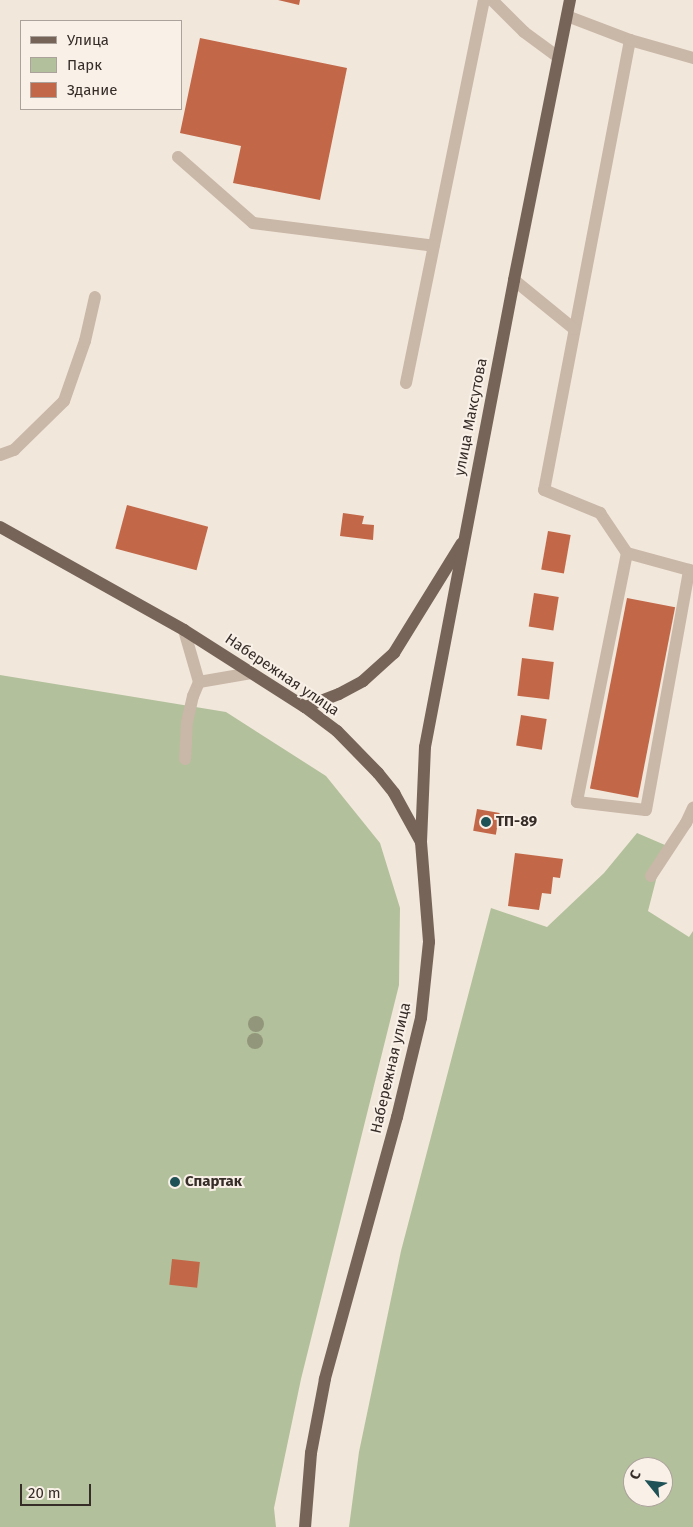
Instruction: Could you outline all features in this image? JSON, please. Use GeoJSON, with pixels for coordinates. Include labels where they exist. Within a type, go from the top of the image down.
{"type":"FeatureCollection","features":[{"type":"Feature","properties":{"kind":"main road","name":"улица Максутова"},"geometry":{"type":"LineString","coordinates":[[421,842],[425,747],[514,280],[570,0]]}},
{"type":"Feature","properties":{"kind":"main road","name":"Набережная улица"},"geometry":{"type":"LineString","coordinates":[[0,527],[184,630],[305,707],[337,731],[378,773],[394,794],[421,842],[429,942],[421,1018],[397,1117],[325,1379],[311,1453],[306,1527]]}},
{"type":"Feature","properties":{"kind":"main road"},"geometry":{"type":"LineString","coordinates":[[305,707],[339,694],[363,681],[394,653],[466,536]]}},
{"type":"Feature","properties":{"kind":"street"},"geometry":{"type":"LineString","coordinates":[[406,383],[484,0]]}},
{"type":"Feature","properties":{"kind":"street"},"geometry":{"type":"LineString","coordinates":[[492,0],[524,32],[558,56]]}},
{"type":"Feature","properties":{"kind":"street"},"geometry":{"type":"LineString","coordinates":[[567,16],[630,40],[693,58]]}},
{"type":"Feature","properties":{"kind":"street"},"geometry":{"type":"LineString","coordinates":[[628,553],[577,802],[646,810],[691,570],[628,553],[600,513],[544,490],[630,40]]}},
{"type":"Feature","properties":{"kind":"street"},"geometry":{"type":"LineString","coordinates":[[178,157],[253,223],[434,246]]}},
{"type":"Feature","properties":{"kind":"street"},"geometry":{"type":"LineString","coordinates":[[514,280],[574,329]]}},
{"type":"Feature","properties":{"kind":"street"},"geometry":{"type":"LineString","coordinates":[[0,455],[14,450],[64,401],[85,341],[95,297]]}},
{"type":"Feature","properties":{"kind":"street"},"geometry":{"type":"LineString","coordinates":[[184,630],[199,682],[193,696],[187,722],[185,759]]}},
{"type":"Feature","properties":{"kind":"street"},"geometry":{"type":"LineString","coordinates":[[199,682],[252,673]]}},
{"type":"Feature","properties":{"kind":"street"},"geometry":{"type":"LineString","coordinates":[[651,876],[686,823],[693,808]]}},
{"type":"Feature","properties":{"kind":"green space","name":"Спартак"},"geometry":{"type":"Polygon","coordinates":[[[0,675],[226,712],[326,776],[380,843],[400,908],[399,985],[301,1379],[274,1508],[276,1527],[0,1527],[0,675]]]}},
{"type":"Feature","properties":{"kind":"green space"},"geometry":{"type":"Polygon","coordinates":[[[637,833],[665,845],[648,911],[689,937],[693,931],[693,1527],[349,1527],[359,1452],[401,1251],[491,908],[547,927],[604,873],[637,833]]]}},
{"type":"Feature","properties":{"kind":"building"},"geometry":{"type":"Polygon","coordinates":[[[278,0],[300,0],[299,5],[278,0]]]}},
{"type":"Feature","properties":{"kind":"building"},"geometry":{"type":"Polygon","coordinates":[[[200,38],[347,68],[320,200],[233,183],[241,146],[180,133],[200,38]]]}},
{"type":"Feature","properties":{"kind":"building"},"geometry":{"type":"Polygon","coordinates":[[[127,505],[208,527],[196,570],[115,548],[127,505]]]}},
{"type":"Feature","properties":{"kind":"building"},"geometry":{"type":"Polygon","coordinates":[[[343,513],[364,516],[362,524],[374,525],[373,540],[340,536],[343,513]]]}},
{"type":"Feature","properties":{"kind":"building"},"geometry":{"type":"Polygon","coordinates":[[[548,531],[571,535],[564,573],[541,569],[548,531]]]}},
{"type":"Feature","properties":{"kind":"building"},"geometry":{"type":"Polygon","coordinates":[[[534,593],[559,597],[553,630],[529,627],[534,593]]]}},
{"type":"Feature","properties":{"kind":"building"},"geometry":{"type":"Polygon","coordinates":[[[627,598],[675,607],[638,798],[590,788],[627,598]]]}},
{"type":"Feature","properties":{"kind":"building"},"geometry":{"type":"Polygon","coordinates":[[[522,658],[554,662],[549,700],[517,696],[522,658]]]}},
{"type":"Feature","properties":{"kind":"building"},"geometry":{"type":"Polygon","coordinates":[[[521,715],[547,719],[542,750],[516,746],[521,715]]]}},
{"type":"Feature","properties":{"kind":"building","name":"ТП-89"},"geometry":{"type":"Polygon","coordinates":[[[477,809],[500,813],[496,835],[473,831],[477,809]]]}},
{"type":"Feature","properties":{"kind":"building"},"geometry":{"type":"Polygon","coordinates":[[[515,853],[563,859],[560,878],[553,877],[551,894],[542,893],[539,910],[508,906],[515,853]]]}},
{"type":"Feature","properties":{"kind":"building"},"geometry":{"type":"Polygon","coordinates":[[[172,1259],[200,1262],[197,1288],[169,1285],[172,1259]]]}},
{"type":"Feature","properties":{"kind":"place","name":"ТП-89"},"geometry":{"type":"Point","coordinates":[486,822]}},
{"type":"Feature","properties":{"kind":"place","name":"Спартак"},"geometry":{"type":"Point","coordinates":[175,1182]}}]}
